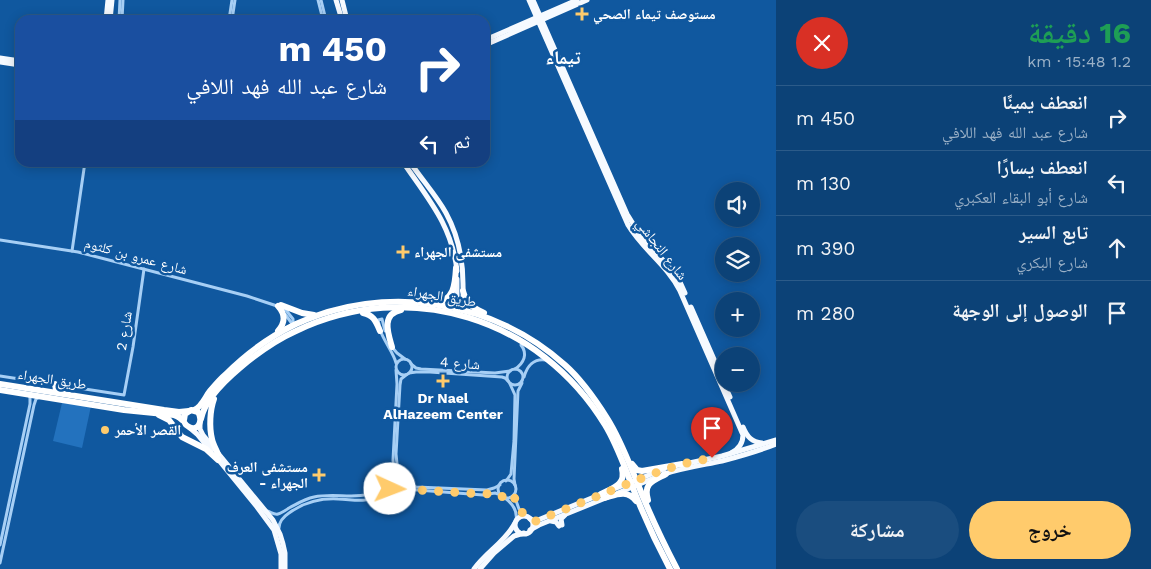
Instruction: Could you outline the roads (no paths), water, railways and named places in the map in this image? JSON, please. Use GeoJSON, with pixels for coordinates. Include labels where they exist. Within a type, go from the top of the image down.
{"type":"FeatureCollection","features":[{"type":"Feature","properties":{"kind":"highway"},"geometry":{"type":"LineString","coordinates":[[434,305],[445,301],[451,294],[456,268]]}},
{"type":"Feature","properties":{"kind":"highway"},"geometry":{"type":"LineString","coordinates":[[463,291],[468,304],[496,321]]}},
{"type":"Feature","properties":{"kind":"highway","name":"طريق الجهراء"},"geometry":{"type":"LineString","coordinates":[[293,325],[321,314],[359,304],[378,302],[416,302],[456,311],[500,330],[545,357],[572,382],[589,402],[617,446]]}},
{"type":"Feature","properties":{"kind":"highway"},"geometry":{"type":"LineString","coordinates":[[280,306],[307,314],[321,314]]}},
{"type":"Feature","properties":{"kind":"highway"},"geometry":{"type":"LineString","coordinates":[[272,341],[283,324],[284,316],[280,306]]}},
{"type":"Feature","properties":{"kind":"highway"},"geometry":{"type":"LineString","coordinates":[[392,347],[388,331],[388,317],[397,310],[418,307]]}},
{"type":"Feature","properties":{"kind":"highway","name":"طريق الجهراء"},"geometry":{"type":"LineString","coordinates":[[148,410],[179,412],[200,406],[210,391],[234,366],[272,341],[334,316],[386,308],[418,307],[477,314],[516,330],[549,352],[572,373],[594,398],[624,449],[634,484],[670,569]]}},
{"type":"Feature","properties":{"kind":"highway"},"geometry":{"type":"LineString","coordinates":[[334,316],[360,313],[371,315],[380,331]]}},
{"type":"Feature","properties":{"kind":"highway"},"geometry":{"type":"LineString","coordinates":[[272,341],[293,328],[293,325],[300,329]]}},
{"type":"Feature","properties":{"kind":"highway","name":"طريق الجهراء"},"geometry":{"type":"LineString","coordinates":[[201,421],[204,409],[218,390],[272,341]]}},
{"type":"Feature","properties":{"kind":"highway"},"geometry":{"type":"LineString","coordinates":[[13,386],[26,384],[28,380]]}},
{"type":"Feature","properties":{"kind":"highway","name":"طريق الجهراء"},"geometry":{"type":"LineString","coordinates":[[0,384],[63,393],[136,408]]}},
{"type":"Feature","properties":{"kind":"highway"},"geometry":{"type":"LineString","coordinates":[[55,384],[56,390],[63,393]]}},
{"type":"Feature","properties":{"kind":"highway","name":"طريق الجهراء"},"geometry":{"type":"LineString","coordinates":[[0,390],[136,408],[179,416],[184,420]]}},
{"type":"Feature","properties":{"kind":"highway"},"geometry":{"type":"LineString","coordinates":[[218,390],[212,405],[211,427],[212,440],[218,457]]}},
{"type":"Feature","properties":{"kind":"highway"},"geometry":{"type":"LineString","coordinates":[[148,410],[166,418],[182,437],[206,448],[218,457]]}},
{"type":"Feature","properties":{"kind":"highway"},"geometry":{"type":"LineString","coordinates":[[191,410],[200,414],[201,421],[196,427],[189,427],[184,420],[184,416],[191,410]]}},
{"type":"Feature","properties":{"kind":"highway"},"geometry":{"type":"LineString","coordinates":[[617,446],[634,484]]}},
{"type":"Feature","properties":{"kind":"highway"},"geometry":{"type":"LineString","coordinates":[[603,496],[621,483],[623,476],[617,446]]}},
{"type":"Feature","properties":{"kind":"highway"},"geometry":{"type":"LineString","coordinates":[[624,449],[633,466],[640,471],[681,467]]}},
{"type":"Feature","properties":{"kind":"highway"},"geometry":{"type":"LineString","coordinates":[[656,527],[646,490],[652,481],[666,474]]}},
{"type":"Feature","properties":{"kind":"highway"},"geometry":{"type":"LineString","coordinates":[[603,496],[630,495],[649,519]]}},
{"type":"Feature","properties":{"kind":"highway","name":"طريق الجهراء"},"geometry":{"type":"LineString","coordinates":[[649,519],[656,527],[677,569]]}},
{"type":"Feature","properties":{"kind":"main road"},"geometry":{"type":"LineString","coordinates":[[106,15],[108,0]]}},
{"type":"Feature","properties":{"kind":"main road"},"geometry":{"type":"LineString","coordinates":[[110,15],[112,0]]}},
{"type":"Feature","properties":{"kind":"main road"},"geometry":{"type":"LineString","coordinates":[[336,0],[340,15]]}},
{"type":"Feature","properties":{"kind":"main road"},"geometry":{"type":"LineString","coordinates":[[342,0],[346,15]]}},
{"type":"Feature","properties":{"kind":"main road"},"geometry":{"type":"LineString","coordinates":[[490,42],[525,25],[531,13],[529,0]]}},
{"type":"Feature","properties":{"kind":"main road","name":"شارع النجاشي"},"geometry":{"type":"LineString","coordinates":[[529,0],[540,19]]}},
{"type":"Feature","properties":{"kind":"main road","name":"شارع النجاشي"},"geometry":{"type":"LineString","coordinates":[[533,0],[546,36],[614,190],[636,230],[672,270],[680,282],[735,412],[748,437],[754,442],[768,443]]}},
{"type":"Feature","properties":{"kind":"main road"},"geometry":{"type":"LineString","coordinates":[[546,36],[547,25],[554,13],[577,0]]}},
{"type":"Feature","properties":{"kind":"main road"},"geometry":{"type":"LineString","coordinates":[[490,38],[587,0]]}},
{"type":"Feature","properties":{"kind":"main road"},"geometry":{"type":"LineString","coordinates":[[536,7],[554,13]]}},
{"type":"Feature","properties":{"kind":"main road"},"geometry":{"type":"LineString","coordinates":[[525,25],[538,29],[546,36]]}},
{"type":"Feature","properties":{"kind":"main road"},"geometry":{"type":"LineString","coordinates":[[0,58],[15,60]]}},
{"type":"Feature","properties":{"kind":"main road"},"geometry":{"type":"LineString","coordinates":[[0,62],[15,64]]}},
{"type":"Feature","properties":{"kind":"main road"},"geometry":{"type":"LineString","coordinates":[[406,167],[431,202],[447,230],[456,268],[456,311]]}},
{"type":"Feature","properties":{"kind":"main road"},"geometry":{"type":"LineString","coordinates":[[414,167],[436,197],[448,218],[458,242],[463,271],[463,291],[462,303],[456,311]]}},
{"type":"Feature","properties":{"kind":"main road"},"geometry":{"type":"LineString","coordinates":[[431,202],[444,221],[447,221],[448,218]]}},
{"type":"Feature","properties":{"kind":"main road"},"geometry":{"type":"LineString","coordinates":[[453,250],[457,250],[461,256]]}},
{"type":"Feature","properties":{"kind":"main road","name":"شارع النجاشي"},"geometry":{"type":"LineString","coordinates":[[687,301],[715,363]]}},
{"type":"Feature","properties":{"kind":"main road","name":"شارع النجاشي"},"geometry":{"type":"LineString","coordinates":[[727,392],[743,434],[743,442],[740,447],[731,453]]}},
{"type":"Feature","properties":{"kind":"main road"},"geometry":{"type":"LineString","coordinates":[[201,421],[200,432],[274,530],[281,554],[281,569]]}},
{"type":"Feature","properties":{"kind":"main road"},"geometry":{"type":"LineString","coordinates":[[189,427],[273,520],[280,534],[285,553],[285,569]]}},
{"type":"Feature","properties":{"kind":"main road"},"geometry":{"type":"LineString","coordinates":[[474,569],[484,556],[508,535],[520,517],[525,516],[534,521],[538,520],[666,474],[691,463],[776,440]]}},
{"type":"Feature","properties":{"kind":"main road"},"geometry":{"type":"LineString","coordinates":[[634,484],[652,474],[681,467],[722,461],[776,444]]}},
{"type":"Feature","properties":{"kind":"main road"},"geometry":{"type":"LineString","coordinates":[[482,567],[514,536],[524,534],[603,496]]}},
{"type":"Feature","properties":{"kind":"main road"},"geometry":{"type":"LineString","coordinates":[[548,521],[555,521],[560,526],[561,519],[568,513]]}},
{"type":"Feature","properties":{"kind":"main road"},"geometry":{"type":"LineString","coordinates":[[529,518],[532,525],[530,530]]}},
{"type":"Feature","properties":{"kind":"main road"},"geometry":{"type":"LineString","coordinates":[[515,522],[517,530],[524,534]]}},
{"type":"Feature","properties":{"kind":"street"},"geometry":{"type":"LineString","coordinates":[[120,15],[122,0]]}},
{"type":"Feature","properties":{"kind":"street"},"geometry":{"type":"LineString","coordinates":[[231,15],[230,10],[234,0]]}},
{"type":"Feature","properties":{"kind":"street"},"geometry":{"type":"LineString","coordinates":[[232,15],[234,0]]}},
{"type":"Feature","properties":{"kind":"street"},"geometry":{"type":"LineString","coordinates":[[319,0],[323,15]]}},
{"type":"Feature","properties":{"kind":"street"},"geometry":{"type":"LineString","coordinates":[[72,251],[84,167]]}},
{"type":"Feature","properties":{"kind":"street","name":"شارع عمرو بن كلثوم"},"geometry":{"type":"LineString","coordinates":[[0,240],[72,251],[280,306]]}},
{"type":"Feature","properties":{"kind":"street","name":"شارع 2"},"geometry":{"type":"LineString","coordinates":[[55,384],[124,395],[144,269]]}},
{"type":"Feature","properties":{"kind":"street"},"geometry":{"type":"LineString","coordinates":[[280,306],[293,325]]}},
{"type":"Feature","properties":{"kind":"street"},"geometry":{"type":"LineString","coordinates":[[395,489],[392,485],[392,478],[394,469],[396,363],[380,331],[378,321],[381,318],[392,347],[397,354],[409,360],[412,364],[412,370],[401,379],[396,454],[397,464],[410,485],[416,487],[490,490],[506,481],[511,474],[515,395],[507,376],[510,371],[521,364],[525,357],[524,350],[512,338],[482,322]]}},
{"type":"Feature","properties":{"kind":"street"},"geometry":{"type":"LineString","coordinates":[[396,363],[400,359],[406,359]]}},
{"type":"Feature","properties":{"kind":"street"},"geometry":{"type":"LineString","coordinates":[[529,518],[519,509],[514,495],[516,492],[514,479],[518,391],[530,366],[539,360],[547,360],[559,370]]}},
{"type":"Feature","properties":{"kind":"street","name":"شارع 4"},"geometry":{"type":"LineString","coordinates":[[412,364],[416,368],[421,369],[495,373],[510,371]]}},
{"type":"Feature","properties":{"kind":"street"},"geometry":{"type":"LineString","coordinates":[[515,369],[520,370],[524,377]]}},
{"type":"Feature","properties":{"kind":"street"},"geometry":{"type":"LineString","coordinates":[[396,370],[400,374],[408,374]]}},
{"type":"Feature","properties":{"kind":"street","name":"شارع 4"},"geometry":{"type":"LineString","coordinates":[[408,374],[430,372],[502,377],[509,383]]}},
{"type":"Feature","properties":{"kind":"street"},"geometry":{"type":"LineString","coordinates":[[0,376],[55,384]]}},
{"type":"Feature","properties":{"kind":"street"},"geometry":{"type":"LineString","coordinates":[[509,383],[515,386],[522,383]]}},
{"type":"Feature","properties":{"kind":"street"},"geometry":{"type":"LineString","coordinates":[[0,545],[32,404],[30,397],[25,394]]}},
{"type":"Feature","properties":{"kind":"street"},"geometry":{"type":"LineString","coordinates":[[32,404],[43,396]]}},
{"type":"Feature","properties":{"kind":"street"},"geometry":{"type":"LineString","coordinates":[[0,562],[19,460]]}},
{"type":"Feature","properties":{"kind":"street"},"geometry":{"type":"LineString","coordinates":[[280,534],[280,522],[286,512],[300,502],[317,496],[362,496],[371,494],[380,490],[397,474],[402,474]]}},
{"type":"Feature","properties":{"kind":"street"},"geometry":{"type":"LineString","coordinates":[[403,489],[407,481]]}},
{"type":"Feature","properties":{"kind":"street"},"geometry":{"type":"LineString","coordinates":[[506,481],[515,485]]}},
{"type":"Feature","properties":{"kind":"street"},"geometry":{"type":"LineString","coordinates":[[500,485],[499,490],[503,497]]}},
{"type":"Feature","properties":{"kind":"street"},"geometry":{"type":"LineString","coordinates":[[262,506],[274,514],[279,514],[319,500],[367,500],[390,489],[495,493],[511,502],[517,514],[515,522]]}},
{"type":"Feature","properties":{"kind":"street"},"geometry":{"type":"LineString","coordinates":[[503,497],[508,498],[514,495]]}},
{"type":"Feature","properties":{"kind":"place","name":"مستوصف تيماء الصحي"},"geometry":{"type":"Point","coordinates":[582,14]}},
{"type":"Feature","properties":{"kind":"place","name":"مستشفى الجهراء"},"geometry":{"type":"Point","coordinates":[403,252]}},
{"type":"Feature","properties":{"kind":"place","name":"Dr Nael AlHazeem Center"},"geometry":{"type":"Point","coordinates":[443,381]}},
{"type":"Feature","properties":{"kind":"place","name":"القصر الأحمر"},"geometry":{"type":"Point","coordinates":[105,430]}},
{"type":"Feature","properties":{"kind":"place","name":"مستشفى العرف - الجهراء"},"geometry":{"type":"Point","coordinates":[319,475]}},
{"type":"Feature","properties":{"kind":"district","name":"تيماء"},"geometry":{"type":"Point","coordinates":[563,57]}}]}
